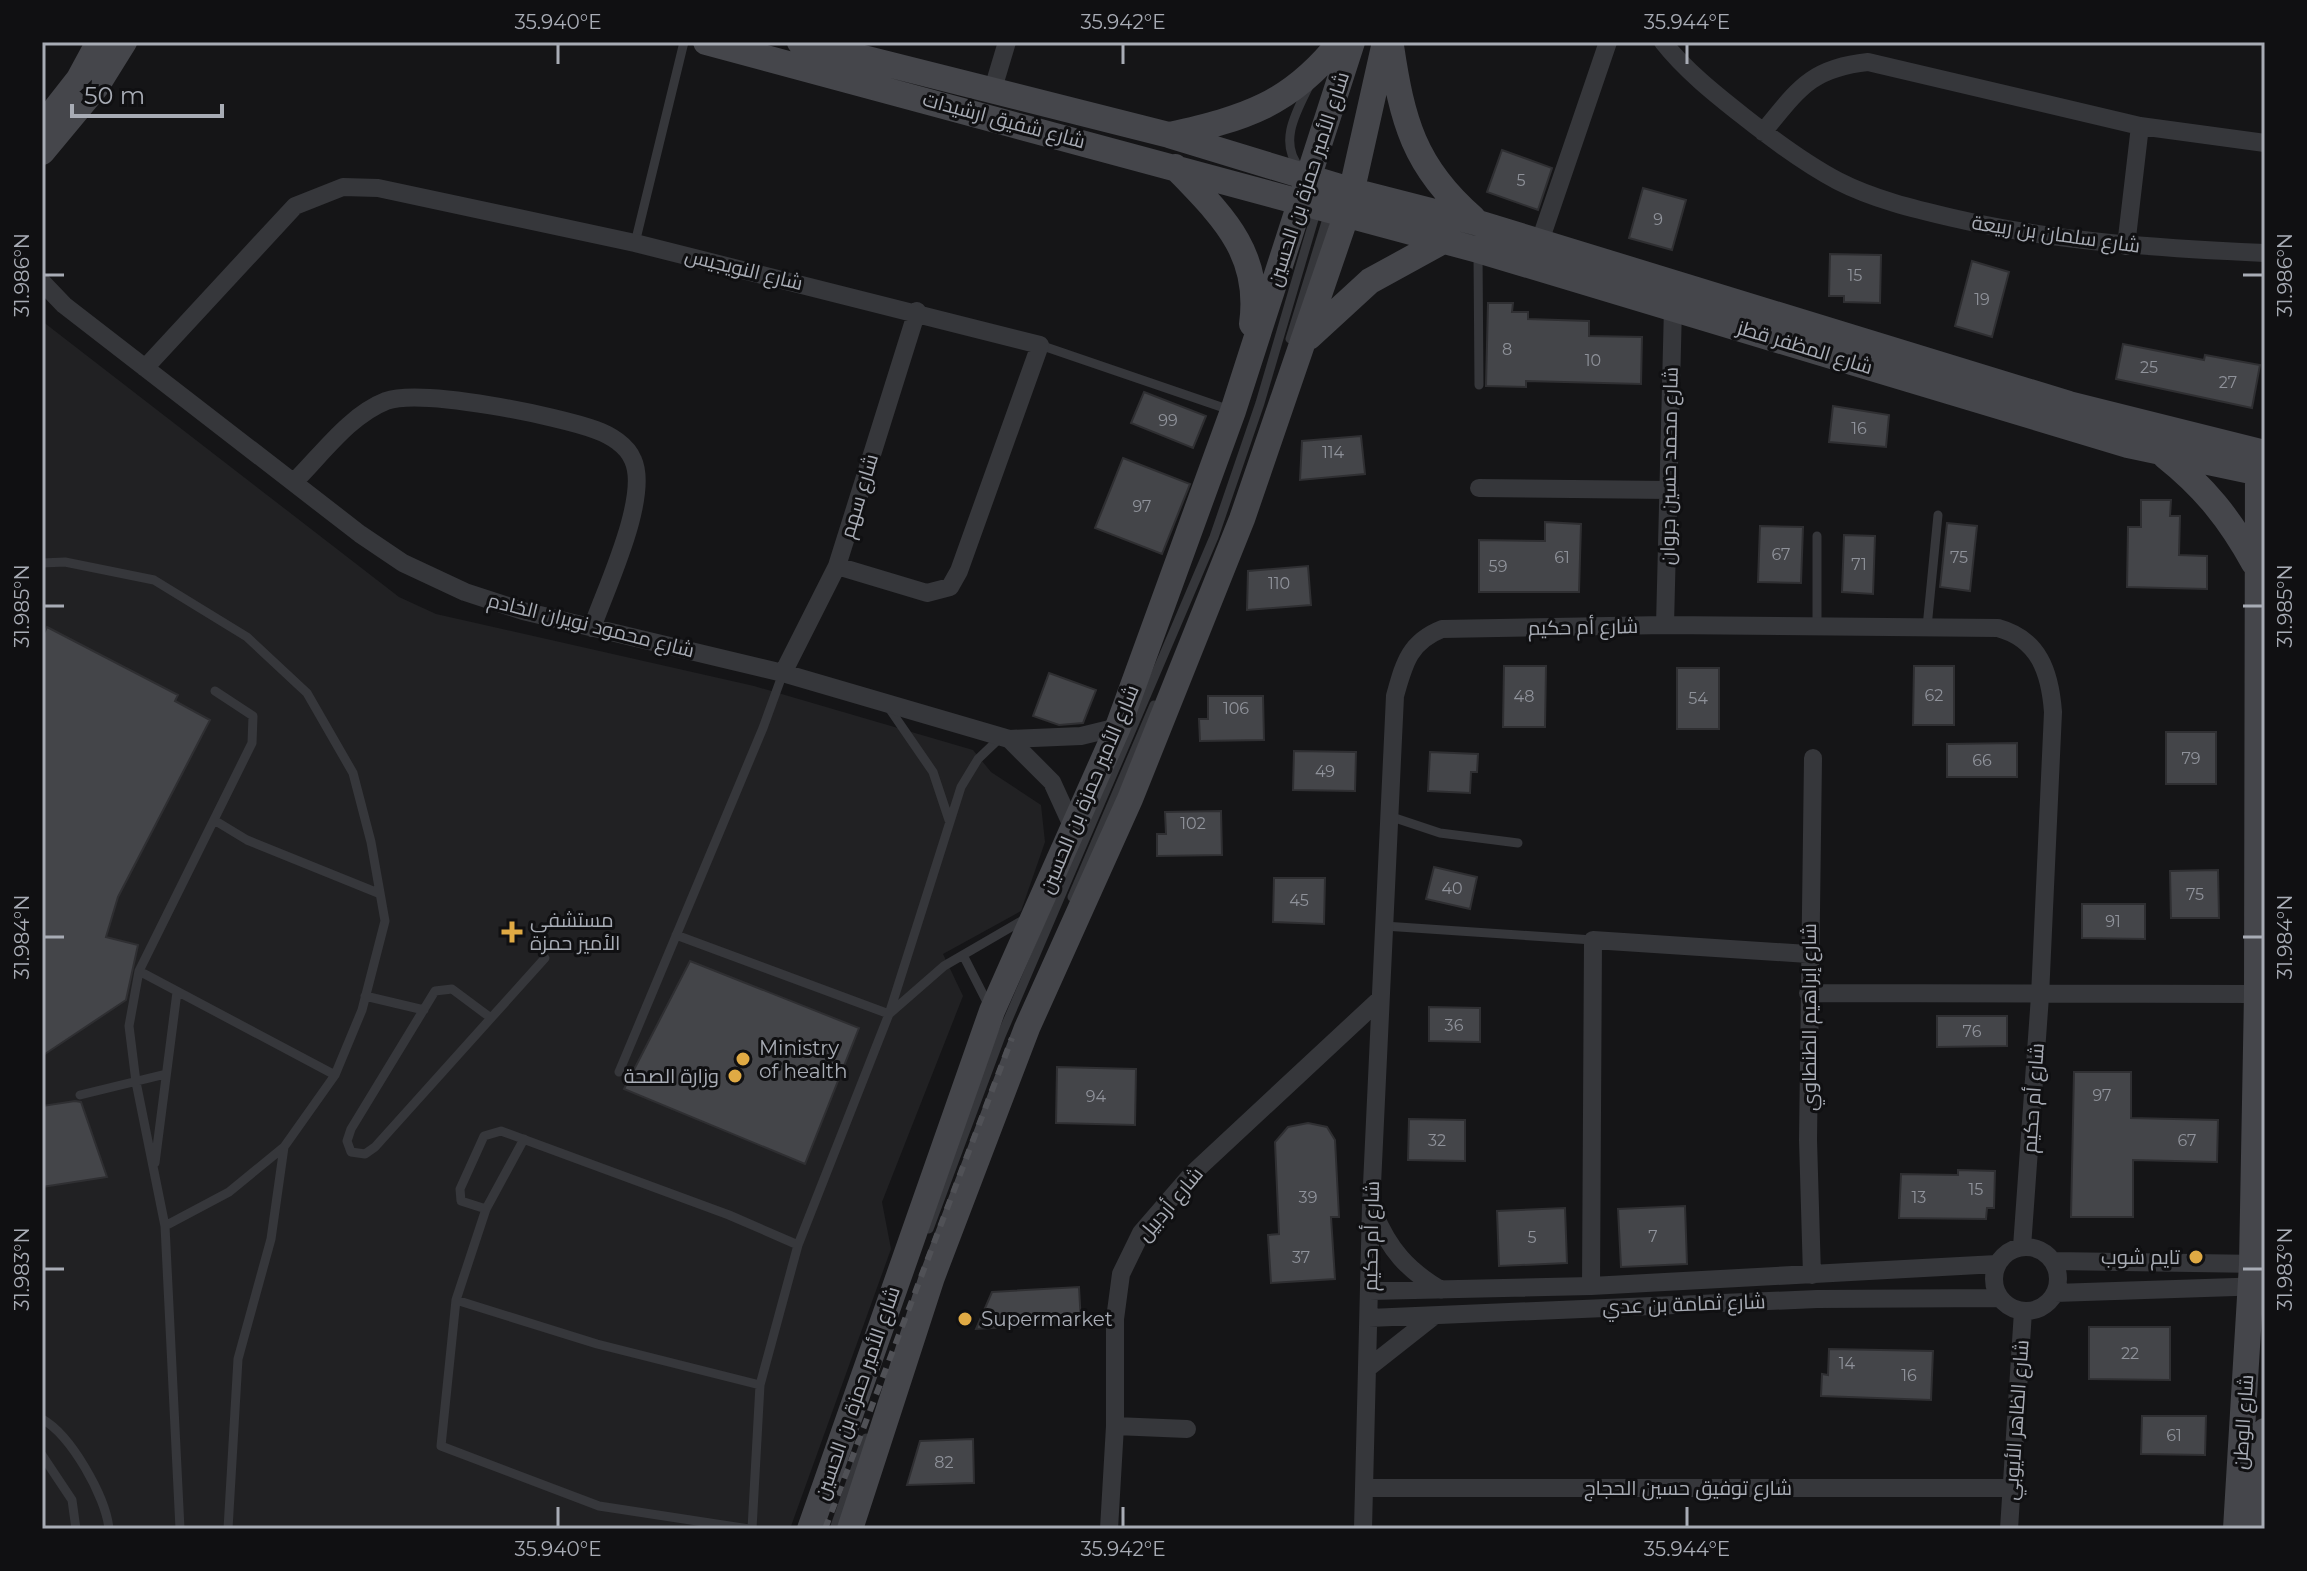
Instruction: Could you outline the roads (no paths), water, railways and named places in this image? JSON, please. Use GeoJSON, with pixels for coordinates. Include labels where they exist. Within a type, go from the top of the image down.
{"type":"FeatureCollection","features":[{"type":"Feature","properties":{"kind":"street","name":"شارع شفيق ارشيدات"},"geometry":{"type":"LineString","coordinates":[[706,42],[1175,167],[1326,201]]}},
{"type":"Feature","properties":{"kind":"street"},"geometry":{"type":"LineString","coordinates":[[992,92],[1007,42]]}},
{"type":"Feature","properties":{"kind":"street"},"geometry":{"type":"LineString","coordinates":[[1169,135],[1239,119],[1267,107],[1321,66],[1340,42]]}},
{"type":"Feature","properties":{"kind":"street","name":"شارع الأمير حمزة بن الحسين"},"geometry":{"type":"LineString","coordinates":[[850,1529],[932,1277],[988,1130],[1027,1028],[1130,799],[1212,595],[1302,345],[1352,42]]}},
{"type":"Feature","properties":{"kind":"street"},"geometry":{"type":"LineString","coordinates":[[1388,42],[1414,142],[1443,192],[1478,223]]}},
{"type":"Feature","properties":{"kind":"street","name":"شارع الأمير حمزة بن الحسين"},"geometry":{"type":"LineString","coordinates":[[810,1529],[992,1011],[1118,727],[1247,366],[1326,201],[1388,42]]}},
{"type":"Feature","properties":{"kind":"street"},"geometry":{"type":"LineString","coordinates":[[1539,244],[1608,42]]}},
{"type":"Feature","properties":{"kind":"street","name":"شارع سلمان بن ربيعة"},"geometry":{"type":"LineString","coordinates":[[1663,42],[1715,94],[1763,132],[1838,181],[1916,210],[2012,232],[2126,246],[2265,253]]}},
{"type":"Feature","properties":{"kind":"street"},"geometry":{"type":"LineString","coordinates":[[42,125],[112,44]]}},
{"type":"Feature","properties":{"kind":"street"},"geometry":{"type":"LineString","coordinates":[[42,152],[112,44]]}},
{"type":"Feature","properties":{"kind":"street","name":"شارع شفيق ارشيدات"},"geometry":{"type":"LineString","coordinates":[[813,44],[1169,135],[1326,201]]}},
{"type":"Feature","properties":{"kind":"street"},"geometry":{"type":"LineString","coordinates":[[1763,132],[1803,83],[1824,70],[1868,62],[2140,126],[2265,143]]}},
{"type":"Feature","properties":{"kind":"street"},"geometry":{"type":"LineString","coordinates":[[2126,246],[2140,126]]}},
{"type":"Feature","properties":{"kind":"street"},"geometry":{"type":"LineString","coordinates":[[1175,167],[1233,229],[1242,248],[1252,284],[1254,311],[1247,366]]}},
{"type":"Feature","properties":{"kind":"street","name":"شارع النويجيس"},"geometry":{"type":"LineString","coordinates":[[145,368],[295,206],[343,187],[378,188],[635,243],[917,311],[1040,345]]}},
{"type":"Feature","properties":{"kind":"street","name":"شارع المظفر قطز"},"geometry":{"type":"LineString","coordinates":[[1326,201],[1478,223],[2261,463]]}},
{"type":"Feature","properties":{"kind":"street","name":"شارع المظفر قطز"},"geometry":{"type":"LineString","coordinates":[[1326,201],[1443,241],[2162,454],[2261,463]]}},
{"type":"Feature","properties":{"kind":"street"},"geometry":{"type":"LineString","coordinates":[[1302,345],[1326,318],[1370,281],[1443,241]]}},
{"type":"Feature","properties":{"kind":"street","name":"شارع محمود نويران الخادم"},"geometry":{"type":"LineString","coordinates":[[42,282],[64,305],[360,534],[432,578],[523,611],[783,673],[1005,738],[1081,736],[1118,727]]}},
{"type":"Feature","properties":{"kind":"street","name":"شارع محمود نويران الخادم"},"geometry":{"type":"LineString","coordinates":[[42,297],[64,305]]}},
{"type":"Feature","properties":{"kind":"street","name":"شارع محمد حسين جروان"},"geometry":{"type":"LineString","coordinates":[[1665,625],[1673,307]]}},
{"type":"Feature","properties":{"kind":"street","name":"شارع سهم"},"geometry":{"type":"LineString","coordinates":[[783,673],[837,566],[917,311]]}},
{"type":"Feature","properties":{"kind":"street"},"geometry":{"type":"LineString","coordinates":[[837,566],[927,593],[950,587],[959,571],[1040,345]]}},
{"type":"Feature","properties":{"kind":"street"},"geometry":{"type":"LineString","coordinates":[[295,481],[365,411],[389,400],[419,398],[496,408],[597,430],[625,448],[633,459],[638,487],[592,628]]}},
{"type":"Feature","properties":{"kind":"street"},"geometry":{"type":"LineString","coordinates":[[2162,454],[2199,484],[2221,508],[2256,566]]}},
{"type":"Feature","properties":{"kind":"street","name":"شارع الوطن"},"geometry":{"type":"LineString","coordinates":[[2236,1529],[2258,1275],[2256,566],[2261,463]]}},
{"type":"Feature","properties":{"kind":"street"},"geometry":{"type":"LineString","coordinates":[[1479,488],[1670,490]]}},
{"type":"Feature","properties":{"kind":"street","name":"شارع أم حكيم"},"geometry":{"type":"LineString","coordinates":[[1363,1529],[1371,1206],[1395,696],[1403,667],[1423,637],[1442,629],[1665,625],[1927,627],[1998,628],[2015,633],[2032,644],[2051,688],[2053,712],[2040,996],[2022,1247]]}},
{"type":"Feature","properties":{"kind":"street","name":"شارع محمود نويران الخادم"},"geometry":{"type":"LineString","coordinates":[[1005,738],[1052,782],[1073,828]]}},
{"type":"Feature","properties":{"kind":"street","name":"شارع إبراهيم الطنطاوي"},"geometry":{"type":"LineString","coordinates":[[1812,1275],[1808,954],[1813,758]]}},
{"type":"Feature","properties":{"kind":"street"},"geometry":{"type":"LineString","coordinates":[[1591,1286],[1593,940],[1808,954]]}},
{"type":"Feature","properties":{"kind":"street"},"geometry":{"type":"LineString","coordinates":[[1808,993],[2040,996],[2257,994]]}},
{"type":"Feature","properties":{"kind":"street","name":"شارع أردبيل"},"geometry":{"type":"LineString","coordinates":[[1109,1529],[1115,1426],[1115,1319],[1121,1274],[1141,1233],[1192,1174],[1380,999]]}},
{"type":"Feature","properties":{"kind":"street"},"geometry":{"type":"LineString","coordinates":[[1371,1206],[1396,1256],[1417,1275],[1441,1290]]}},
{"type":"Feature","properties":{"kind":"street"},"geometry":{"type":"LineString","coordinates":[[2022,1247],[2034,1247],[2053,1261],[2258,1275],[2055,1293],[2036,1310],[2023,1311],[2010,1307],[1999,1298],[1993,1275],[2003,1255],[2022,1247]]}},
{"type":"Feature","properties":{"kind":"street"},"geometry":{"type":"LineString","coordinates":[[2053,1261],[2058,1277],[2055,1293]]}},
{"type":"Feature","properties":{"kind":"street","name":"شارع ثمامة بن عدي"},"geometry":{"type":"LineString","coordinates":[[1369,1291],[1591,1286],[1997,1264]]}},
{"type":"Feature","properties":{"kind":"street","name":"شارع ثمامة بن عدي"},"geometry":{"type":"LineString","coordinates":[[1369,1318],[1817,1299],[1999,1298]]}},
{"type":"Feature","properties":{"kind":"street","name":"شارع الظاهر الأيوبي"},"geometry":{"type":"LineString","coordinates":[[2009,1529],[2023,1311]]}},
{"type":"Feature","properties":{"kind":"street"},"geometry":{"type":"LineString","coordinates":[[1368,1368],[1434,1316]]}},
{"type":"Feature","properties":{"kind":"street"},"geometry":{"type":"LineString","coordinates":[[1115,1426],[1187,1429]]}},
{"type":"Feature","properties":{"kind":"street","name":"شارع الوطن"},"geometry":{"type":"LineString","coordinates":[[2259,1529],[2265,1431]]}},
{"type":"Feature","properties":{"kind":"street","name":"شارع توفيق حسين الحجاج"},"geometry":{"type":"LineString","coordinates":[[1364,1488],[2012,1488]]}},
{"type":"Feature","properties":{"kind":"lane"},"geometry":{"type":"LineString","coordinates":[[635,243],[684,42]]}},
{"type":"Feature","properties":{"kind":"lane"},"geometry":{"type":"LineString","coordinates":[[1321,66],[1298,110],[1289,136],[1293,158],[1326,201]]}},
{"type":"Feature","properties":{"kind":"lane"},"geometry":{"type":"LineString","coordinates":[[923,1245],[1001,1036],[1214,537],[1326,201]]}},
{"type":"Feature","properties":{"kind":"lane"},"geometry":{"type":"LineString","coordinates":[[875,1414],[1012,1038],[1233,518],[1326,201]]}},
{"type":"Feature","properties":{"kind":"lane"},"geometry":{"type":"LineString","coordinates":[[1478,250],[1479,385]]}},
{"type":"Feature","properties":{"kind":"lane"},"geometry":{"type":"LineString","coordinates":[[1040,345],[1233,411]]}},
{"type":"Feature","properties":{"kind":"lane"},"geometry":{"type":"LineString","coordinates":[[1927,627],[1938,515]]}},
{"type":"Feature","properties":{"kind":"lane"},"geometry":{"type":"LineString","coordinates":[[1817,536],[1817,626]]}},
{"type":"Feature","properties":{"kind":"lane"},"geometry":{"type":"LineString","coordinates":[[42,563],[65,562],[154,580],[247,637],[307,693],[353,773],[371,842],[385,921],[365,996],[335,1075],[284,1147],[229,1192],[165,1226]]}},
{"type":"Feature","properties":{"kind":"lane"},"geometry":{"type":"LineString","coordinates":[[619,1072],[783,673]]}},
{"type":"Feature","properties":{"kind":"lane"},"geometry":{"type":"LineString","coordinates":[[180,1529],[165,1226],[136,1082],[129,1026],[139,971],[252,743],[253,716],[215,691]]}},
{"type":"Feature","properties":{"kind":"lane"},"geometry":{"type":"LineString","coordinates":[[884,702],[933,772],[950,822]]}},
{"type":"Feature","properties":{"kind":"lane"},"geometry":{"type":"LineString","coordinates":[[524,1139],[486,1209],[456,1300],[441,1446],[599,1506],[751,1529],[760,1385],[798,1245],[889,1014],[969,770],[1005,738]]}},
{"type":"Feature","properties":{"kind":"lane"},"geometry":{"type":"LineString","coordinates":[[1389,816],[1440,833],[1518,843]]}},
{"type":"Feature","properties":{"kind":"lane"},"geometry":{"type":"LineString","coordinates":[[214,820],[247,840],[378,893]]}},
{"type":"Feature","properties":{"kind":"lane"},"geometry":{"type":"LineString","coordinates":[[889,1014],[944,966],[1037,912]]}},
{"type":"Feature","properties":{"kind":"lane"},"geometry":{"type":"LineString","coordinates":[[1383,926],[1593,940]]}},
{"type":"Feature","properties":{"kind":"lane"},"geometry":{"type":"LineString","coordinates":[[676,935],[889,1014]]}},
{"type":"Feature","properties":{"kind":"lane"},"geometry":{"type":"LineString","coordinates":[[963,955],[992,1011]]}},
{"type":"Feature","properties":{"kind":"lane"},"geometry":{"type":"LineString","coordinates":[[491,1018],[447,987],[435,991],[351,1129],[347,1141],[351,1152],[365,1154],[375,1147],[545,958]]}},
{"type":"Feature","properties":{"kind":"lane"},"geometry":{"type":"LineString","coordinates":[[139,971],[335,1075]]}},
{"type":"Feature","properties":{"kind":"lane"},"geometry":{"type":"LineString","coordinates":[[154,1171],[177,992]]}},
{"type":"Feature","properties":{"kind":"lane"},"geometry":{"type":"LineString","coordinates":[[365,996],[424,1010]]}},
{"type":"Feature","properties":{"kind":"lane"},"geometry":{"type":"LineString","coordinates":[[80,1095],[166,1074]]}},
{"type":"Feature","properties":{"kind":"lane"},"geometry":{"type":"LineString","coordinates":[[486,1209],[461,1201],[459,1194],[481,1140],[493,1131],[524,1139],[729,1215],[798,1245]]}},
{"type":"Feature","properties":{"kind":"lane"},"geometry":{"type":"LineString","coordinates":[[228,1529],[238,1359],[271,1239],[284,1147]]}},
{"type":"Feature","properties":{"kind":"lane"},"geometry":{"type":"LineString","coordinates":[[823,1529],[903,1299]]}},
{"type":"Feature","properties":{"kind":"lane"},"geometry":{"type":"LineString","coordinates":[[456,1300],[597,1344],[760,1385]]}},
{"type":"Feature","properties":{"kind":"lane"},"geometry":{"type":"LineString","coordinates":[[42,1419],[51,1424],[76,1455],[107,1507],[109,1529]]}},
{"type":"Feature","properties":{"kind":"lane"},"geometry":{"type":"LineString","coordinates":[[834,1529],[870,1428]]}},
{"type":"Feature","properties":{"kind":"lane"},"geometry":{"type":"LineString","coordinates":[[42,1455],[72,1500],[76,1529]]}},
{"type":"Feature","properties":{"kind":"railway"},"geometry":{"type":"LineString","coordinates":[[825,1529],[1012,1038]]}},
{"type":"Feature","properties":{"kind":"place","name":"مستشفى الأمير حمزة"},"geometry":{"type":"Point","coordinates":[512,932]}},
{"type":"Feature","properties":{"kind":"place","name":"Ministry of health"},"geometry":{"type":"Point","coordinates":[743,1059]}},
{"type":"Feature","properties":{"kind":"place","name":"وزارة الصحة"},"geometry":{"type":"Point","coordinates":[735,1076]}},
{"type":"Feature","properties":{"kind":"place","name":"تايم شوب"},"geometry":{"type":"Point","coordinates":[2196,1257]}},
{"type":"Feature","properties":{"kind":"place","name":"Supermarket"},"geometry":{"type":"Point","coordinates":[965,1319]}}]}
